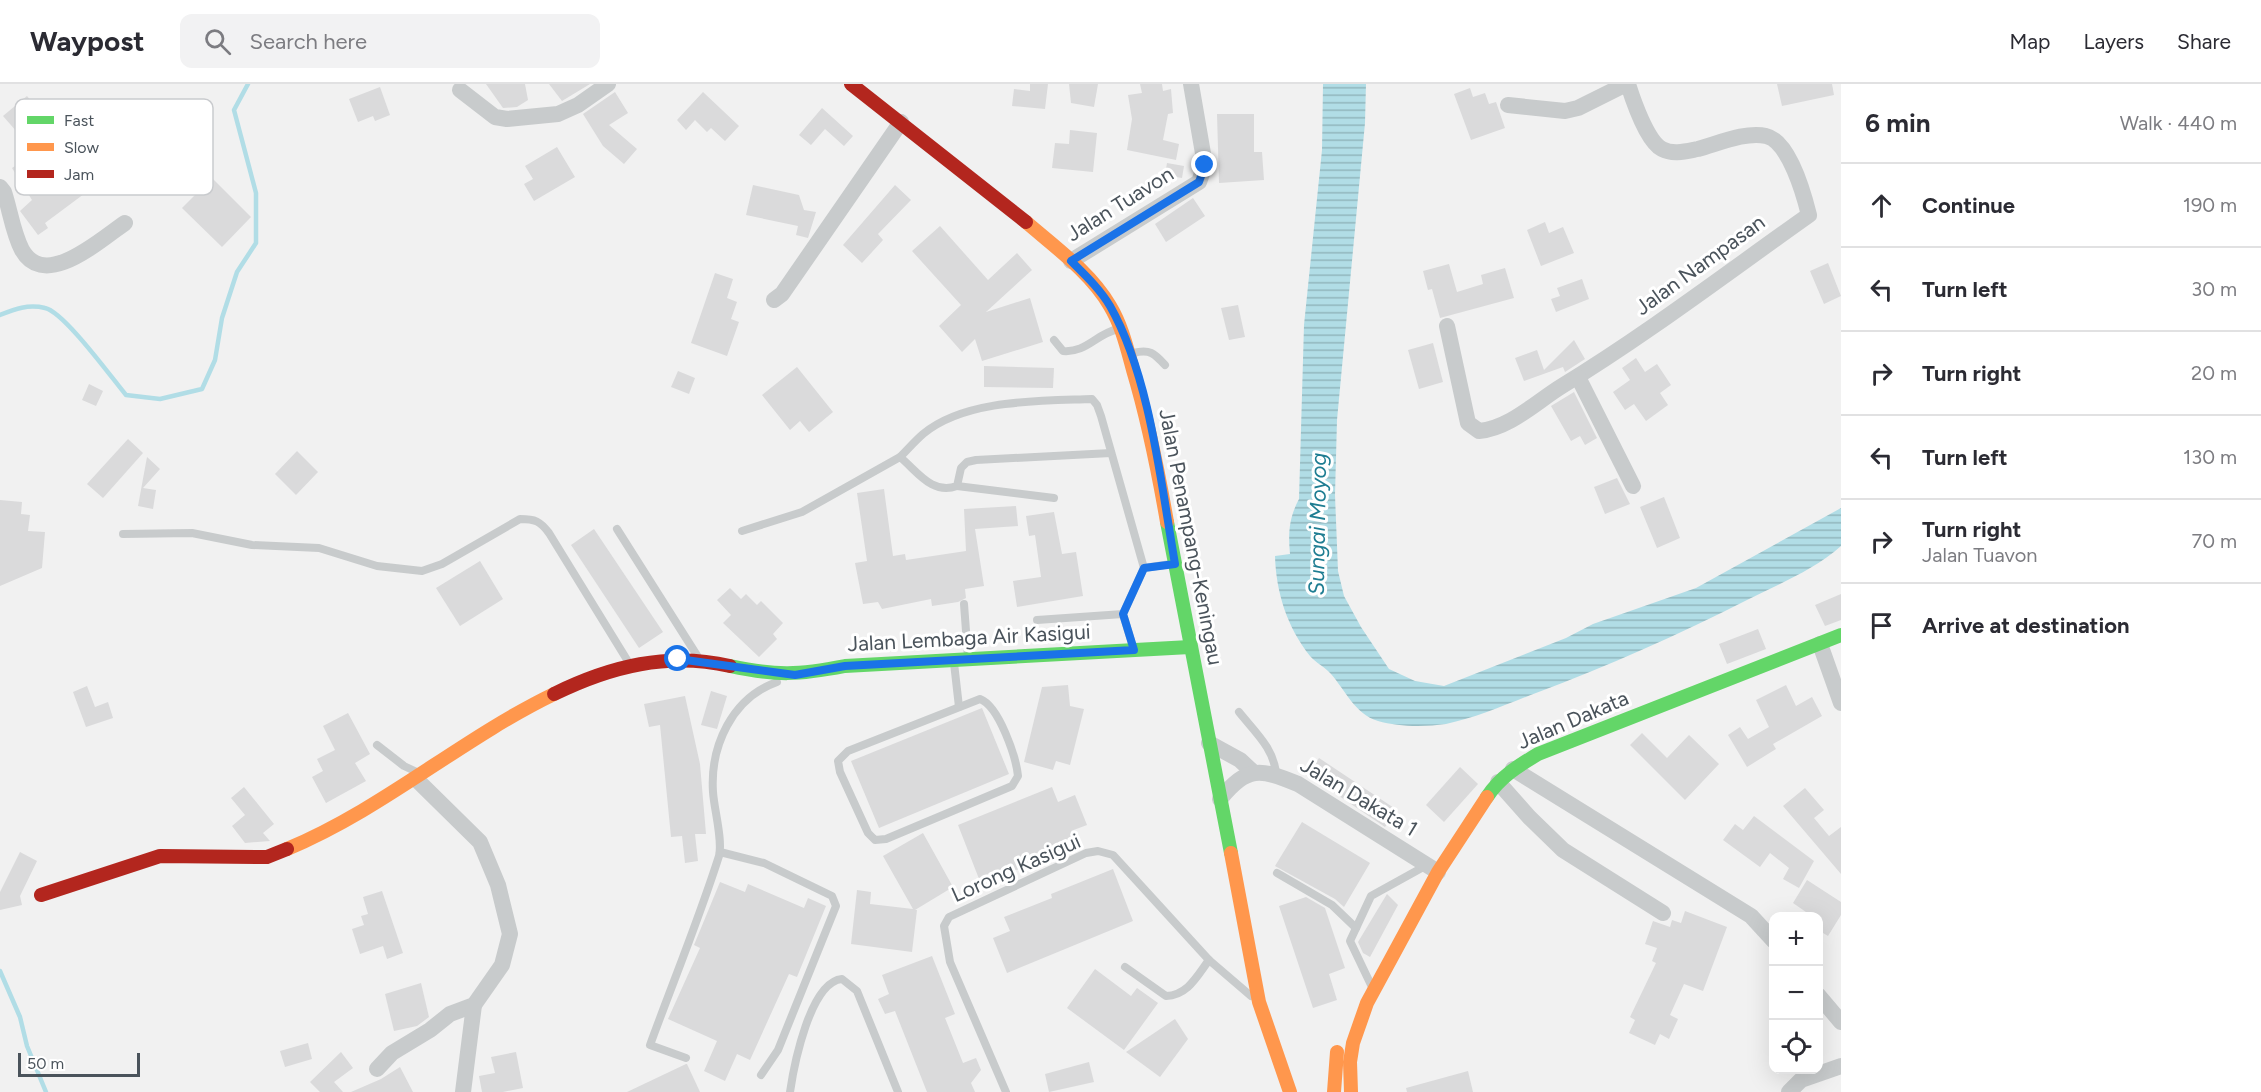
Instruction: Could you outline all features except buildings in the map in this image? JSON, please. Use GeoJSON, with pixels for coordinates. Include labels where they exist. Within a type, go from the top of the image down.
{"type":"FeatureCollection","features":[{"type":"Feature","properties":{"kind":"street"},"geometry":{"type":"LineString","coordinates":[[460,90],[495,117],[507,119],[558,114],[578,105],[608,84]]}},
{"type":"Feature","properties":{"kind":"street","name":"Jalan Penampang-Keningau"},"geometry":{"type":"LineString","coordinates":[[851,84],[1001,199],[1071,261],[1109,304],[1121,328],[1148,420],[1259,1002],[1271,1043],[1290,1092]]}},
{"type":"Feature","properties":{"kind":"street","name":"Jalan Tuavon"},"geometry":{"type":"LineString","coordinates":[[1071,261],[1199,182],[1205,165],[1191,84]]}},
{"type":"Feature","properties":{"kind":"street"},"geometry":{"type":"LineString","coordinates":[[1508,105],[1565,111],[1578,108],[1627,84]]}},
{"type":"Feature","properties":{"kind":"street","name":"Jalan Nampasan"},"geometry":{"type":"LineString","coordinates":[[1447,326],[1459,372],[1468,423],[1479,431],[1490,430],[1606,360],[1809,215],[1804,193],[1794,171],[1774,139],[1765,135],[1743,137],[1683,152],[1662,149],[1653,140],[1627,84]]}},
{"type":"Feature","properties":{"kind":"street"},"geometry":{"type":"LineString","coordinates":[[774,300],[782,294],[901,122]]}},
{"type":"Feature","properties":{"kind":"street"},"geometry":{"type":"LineString","coordinates":[[0,186],[23,251],[32,261],[42,265],[62,264],[126,223]]}},
{"type":"Feature","properties":{"kind":"street"},"geometry":{"type":"LineString","coordinates":[[1578,377],[1633,486]]}},
{"type":"Feature","properties":{"kind":"street","name":"Jalan Dakata"},"geometry":{"type":"LineString","coordinates":[[1351,1092],[1350,1062],[1353,1043],[1371,997],[1433,869],[1498,782],[1513,769],[1538,754],[1841,635]]}},
{"type":"Feature","properties":{"kind":"street"},"geometry":{"type":"LineString","coordinates":[[1820,644],[1841,703]]}},
{"type":"Feature","properties":{"kind":"street","name":"Jalan Lembaga Air Kasigui"},"geometry":{"type":"LineString","coordinates":[[41,895],[160,856],[267,857],[313,838],[540,700],[598,674],[653,661],[700,660],[745,670],[795,675],[845,666],[1190,647]]}},
{"type":"Feature","properties":{"kind":"street"},"geometry":{"type":"LineString","coordinates":[[1209,742],[1240,760],[1253,772],[1234,783],[1220,799]]}},
{"type":"Feature","properties":{"kind":"street"},"geometry":{"type":"LineString","coordinates":[[1513,769],[1752,915],[1769,937]]}},
{"type":"Feature","properties":{"kind":"street","name":"Jalan Dakata 1"},"geometry":{"type":"LineString","coordinates":[[1253,772],[1276,775],[1298,784],[1433,869]]}},
{"type":"Feature","properties":{"kind":"street"},"geometry":{"type":"LineString","coordinates":[[418,776],[480,842],[498,885],[510,933],[502,965],[474,1005],[463,1092]]}},
{"type":"Feature","properties":{"kind":"street"},"geometry":{"type":"LineString","coordinates":[[1498,782],[1563,850],[1663,913]]}},
{"type":"Feature","properties":{"kind":"street","name":"Jalan Dakata"},"geometry":{"type":"LineString","coordinates":[[1334,1092],[1338,1041],[1347,1024],[1371,997]]}},
{"type":"Feature","properties":{"kind":"street"},"geometry":{"type":"LineString","coordinates":[[1823,1000],[1841,1022]]}},
{"type":"Feature","properties":{"kind":"street"},"geometry":{"type":"LineString","coordinates":[[377,1069],[392,1053],[430,1030],[450,1014],[474,1005]]}},
{"type":"Feature","properties":{"kind":"street","name":"Jalan Penampang-Keningau"},"geometry":{"type":"LineString","coordinates":[[1271,1043],[1305,1092]]}},
{"type":"Feature","properties":{"kind":"street"},"geometry":{"type":"LineString","coordinates":[[1789,1092],[1801,1080],[1841,1066]]}},
{"type":"Feature","properties":{"kind":"lane"},"geometry":{"type":"LineString","coordinates":[[1054,340],[1063,351],[1074,352],[1087,347],[1104,333],[1121,328]]}},
{"type":"Feature","properties":{"kind":"lane"},"geometry":{"type":"LineString","coordinates":[[1130,353],[1147,350],[1153,352],[1165,365]]}},
{"type":"Feature","properties":{"kind":"lane"},"geometry":{"type":"LineString","coordinates":[[742,531],[802,512],[900,457],[924,433],[954,416],[1022,401],[1092,399],[1101,416],[1144,568],[1123,614],[1134,650]]}},
{"type":"Feature","properties":{"kind":"lane"},"geometry":{"type":"LineString","coordinates":[[957,486],[961,468],[967,462],[976,460],[1111,453]]}},
{"type":"Feature","properties":{"kind":"lane"},"geometry":{"type":"LineString","coordinates":[[900,457],[930,485],[946,490],[957,486],[1054,498]]}},
{"type":"Feature","properties":{"kind":"lane"},"geometry":{"type":"LineString","coordinates":[[123,534],[192,533],[252,545],[319,548],[377,566],[422,571],[442,564],[520,519],[534,519],[542,523],[549,533],[631,666]]}},
{"type":"Feature","properties":{"kind":"lane"},"geometry":{"type":"LineString","coordinates":[[617,529],[700,660]]}},
{"type":"Feature","properties":{"kind":"lane"},"geometry":{"type":"LineString","coordinates":[[1144,568],[1175,564]]}},
{"type":"Feature","properties":{"kind":"lane"},"geometry":{"type":"LineString","coordinates":[[963,604],[968,658]]}},
{"type":"Feature","properties":{"kind":"lane"},"geometry":{"type":"LineString","coordinates":[[1036,620],[1123,614]]}},
{"type":"Feature","properties":{"kind":"lane"},"geometry":{"type":"LineString","coordinates":[[953,659],[959,707]]}},
{"type":"Feature","properties":{"kind":"lane"},"geometry":{"type":"LineString","coordinates":[[686,1058],[650,1045],[720,852],[712,790],[721,737],[730,719],[746,700],[767,685],[795,675]]}},
{"type":"Feature","properties":{"kind":"lane"},"geometry":{"type":"LineString","coordinates":[[980,699],[988,702],[995,712],[1012,753],[1018,776],[1012,786],[886,839],[875,840],[868,833],[838,761],[848,751],[959,707],[980,699]]}},
{"type":"Feature","properties":{"kind":"lane"},"geometry":{"type":"LineString","coordinates":[[1239,712],[1271,752],[1276,775]]}},
{"type":"Feature","properties":{"kind":"lane"},"geometry":{"type":"LineString","coordinates":[[377,746],[418,776]]}},
{"type":"Feature","properties":{"kind":"lane"},"geometry":{"type":"LineString","coordinates":[[720,852],[764,863],[832,896],[836,906],[778,1050],[761,1075]]}},
{"type":"Feature","properties":{"kind":"lane","name":"Lorong Kasigui"},"geometry":{"type":"LineString","coordinates":[[1006,1092],[950,962],[944,926],[950,917],[1086,853],[1107,852],[1113,855],[1209,960],[1259,1002]]}},
{"type":"Feature","properties":{"kind":"lane"},"geometry":{"type":"LineString","coordinates":[[1371,997],[1350,941],[1371,896],[1377,890],[1433,869]]}},
{"type":"Feature","properties":{"kind":"lane"},"geometry":{"type":"LineString","coordinates":[[1277,873],[1332,906],[1356,928]]}},
{"type":"Feature","properties":{"kind":"lane"},"geometry":{"type":"LineString","coordinates":[[1125,967],[1166,996],[1173,996],[1186,990],[1209,960]]}},
{"type":"Feature","properties":{"kind":"lane"},"geometry":{"type":"LineString","coordinates":[[789,1092],[801,1040],[820,992],[828,984],[842,979],[857,991],[898,1092]]}},
{"type":"Feature","properties":{"kind":"water","name":"Sungai Moyog"},"geometry":{"type":"Polygon","coordinates":[[[1323,84],[1366,84],[1365,123],[1337,420],[1335,495],[1338,571],[1344,596],[1389,669],[1415,681],[1444,686],[1566,638],[1593,624],[1696,588],[1841,508],[1841,546],[1831,555],[1796,576],[1695,626],[1590,672],[1480,714],[1446,724],[1412,726],[1378,721],[1363,713],[1331,674],[1312,658],[1295,633],[1280,596],[1275,556],[1290,554],[1290,526],[1299,499],[1304,325],[1322,150],[1323,84]]]}},
{"type":"Feature","properties":{"kind":"waterway"},"geometry":{"type":"LineString","coordinates":[[0,315],[27,307],[45,308],[53,312],[75,333],[126,395],[160,399],[202,389],[215,360],[222,318],[237,272],[256,243],[256,193],[234,110],[248,84]]}},
{"type":"Feature","properties":{"kind":"waterway"},"geometry":{"type":"LineString","coordinates":[[0,971],[20,1017],[27,1046],[46,1092]]}},
{"type":"Feature","properties":{"kind":"traffic: fast"},"geometry":{"type":"LineString","coordinates":[[1167,522],[1231,853]]}},
{"type":"Feature","properties":{"kind":"traffic: fast"},"geometry":{"type":"LineString","coordinates":[[1487,797],[1504,778],[1538,754],[1841,635]]}},
{"type":"Feature","properties":{"kind":"traffic: fast"},"geometry":{"type":"LineString","coordinates":[[730,666],[774,673],[801,673],[845,666],[1190,647]]}},
{"type":"Feature","properties":{"kind":"traffic: slow"},"geometry":{"type":"LineString","coordinates":[[1026,222],[1093,282],[1118,321],[1143,408],[1167,522]]}},
{"type":"Feature","properties":{"kind":"traffic: slow"},"geometry":{"type":"LineString","coordinates":[[287,849],[356,814],[487,732],[554,694]]}},
{"type":"Feature","properties":{"kind":"traffic: slow"},"geometry":{"type":"LineString","coordinates":[[1351,1092],[1350,1062],[1353,1043],[1367,1003],[1438,872],[1487,797]]}},
{"type":"Feature","properties":{"kind":"traffic: slow"},"geometry":{"type":"LineString","coordinates":[[1231,853],[1259,1002],[1290,1092]]}},
{"type":"Feature","properties":{"kind":"traffic: slow"},"geometry":{"type":"LineString","coordinates":[[1334,1092],[1337,1052]]}},
{"type":"Feature","properties":{"kind":"traffic: jam"},"geometry":{"type":"LineString","coordinates":[[851,84],[1026,222]]}},
{"type":"Feature","properties":{"kind":"traffic: jam"},"geometry":{"type":"LineString","coordinates":[[554,694],[597,676],[640,664],[684,661],[730,666]]}},
{"type":"Feature","properties":{"kind":"traffic: jam"},"geometry":{"type":"LineString","coordinates":[[41,895],[160,856],[267,857],[287,849]]}},
{"type":"Feature","properties":{"kind":"route"},"geometry":{"type":"LineString","coordinates":[[678,659],[700,660],[745,670],[795,675],[845,666],[1134,650],[1123,614],[1133,588],[1144,568],[1175,564],[1148,420],[1130,353],[1109,304],[1071,261],[1199,182],[1205,165]]}}]}
